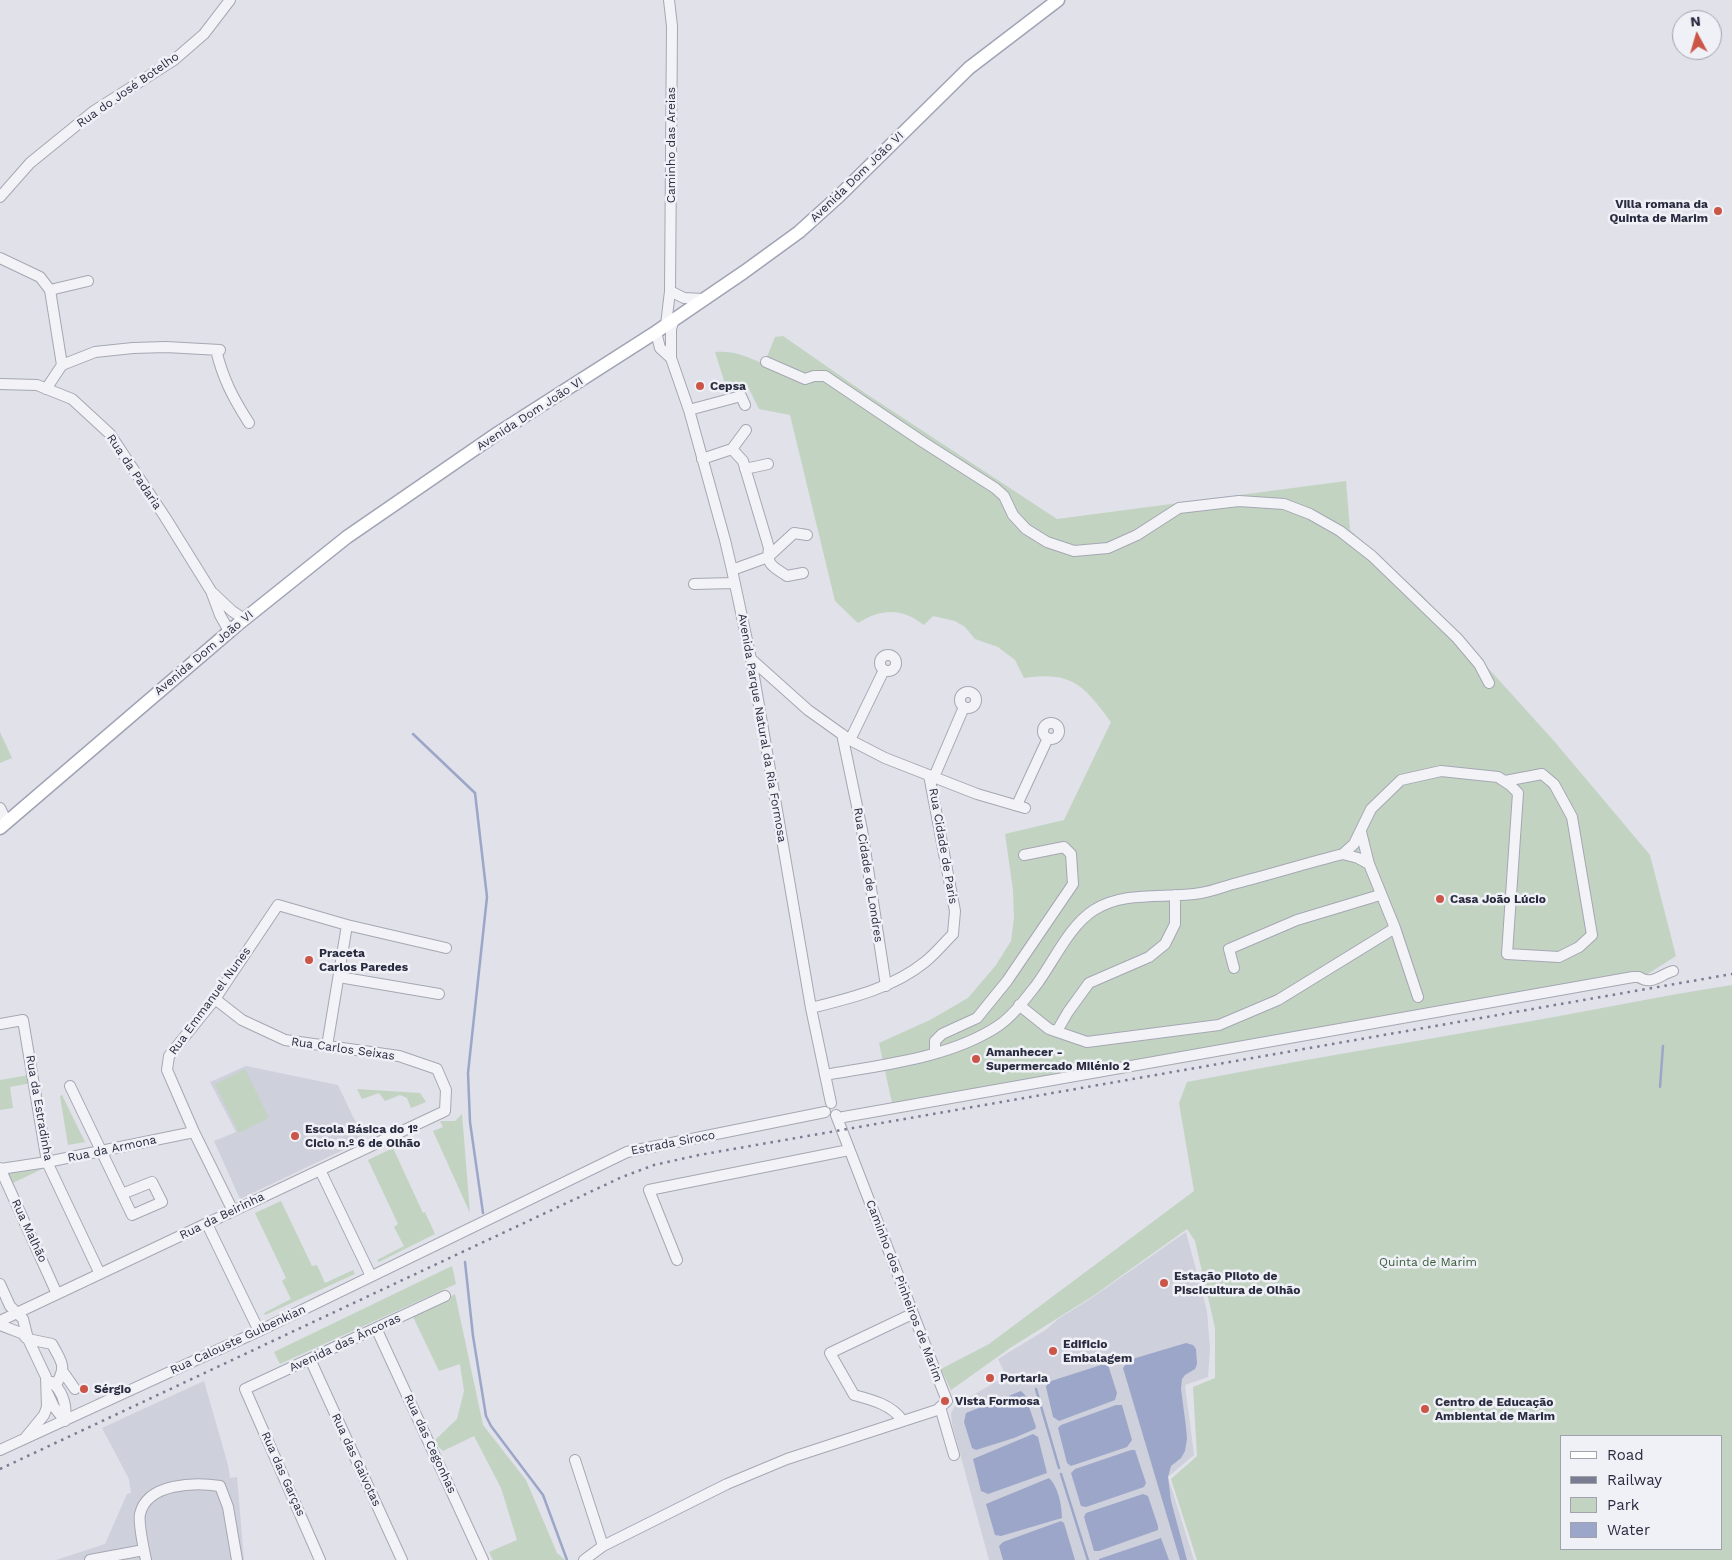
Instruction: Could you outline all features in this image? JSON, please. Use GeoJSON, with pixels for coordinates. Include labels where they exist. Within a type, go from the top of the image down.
{"type":"FeatureCollection","features":[{"type":"Feature","properties":{"kind":"main road","name":"Avenida Dom João VI"},"geometry":{"type":"LineString","coordinates":[[4,825],[229,631],[347,537],[498,433],[669,323],[799,232],[839,196],[969,68],[1058,0]]}},
{"type":"Feature","properties":{"kind":"street","name":"Rua do José Botelho"},"geometry":{"type":"LineString","coordinates":[[0,197],[30,163],[94,112],[174,60],[204,34],[230,0]]}},
{"type":"Feature","properties":{"kind":"street","name":"Caminho das Areias"},"geometry":{"type":"LineString","coordinates":[[665,346],[671,329],[669,323],[673,296],[672,26],[669,0]]}},
{"type":"Feature","properties":{"kind":"street"},"geometry":{"type":"LineString","coordinates":[[0,258],[40,277],[50,290],[62,365]]}},
{"type":"Feature","properties":{"kind":"street"},"geometry":{"type":"LineString","coordinates":[[50,290],[88,280]]}},
{"type":"Feature","properties":{"kind":"street"},"geometry":{"type":"LineString","coordinates":[[632,347],[665,346],[673,296],[703,300]]}},
{"type":"Feature","properties":{"kind":"street","name":"Avenida Parque Natural da Ria Formosa"},"geometry":{"type":"LineString","coordinates":[[665,346],[689,410],[732,570],[751,659],[811,1008],[831,1103]]}},
{"type":"Feature","properties":{"kind":"street"},"geometry":{"type":"LineString","coordinates":[[46,389],[62,365],[95,352],[166,347],[218,350],[221,369],[230,394],[249,423]]}},
{"type":"Feature","properties":{"kind":"street"},"geometry":{"type":"LineString","coordinates":[[766,362],[805,379],[814,376],[825,376],[840,385],[922,442],[995,488],[1004,496],[1013,515],[1026,529],[1047,542],[1074,551],[1108,548],[1137,535],[1179,508],[1239,501],[1284,504],[1310,514],[1340,532],[1372,556],[1458,638],[1479,664],[1489,683]]}},
{"type":"Feature","properties":{"kind":"street","name":"Rua da Padaria"},"geometry":{"type":"LineString","coordinates":[[0,384],[37,385],[72,399],[110,434],[165,517],[210,591]]}},
{"type":"Feature","properties":{"kind":"street"},"geometry":{"type":"LineString","coordinates":[[689,410],[741,396],[745,405]]}},
{"type":"Feature","properties":{"kind":"street"},"geometry":{"type":"LineString","coordinates":[[702,459],[732,449],[746,430]]}},
{"type":"Feature","properties":{"kind":"street"},"geometry":{"type":"LineString","coordinates":[[732,449],[743,461],[769,548],[768,557],[770,564],[786,576],[803,573]]}},
{"type":"Feature","properties":{"kind":"street"},"geometry":{"type":"LineString","coordinates":[[745,469],[768,464]]}},
{"type":"Feature","properties":{"kind":"street"},"geometry":{"type":"LineString","coordinates":[[732,570],[768,557],[794,533],[806,535]]}},
{"type":"Feature","properties":{"kind":"street"},"geometry":{"type":"LineString","coordinates":[[694,584],[734,583]]}},
{"type":"Feature","properties":{"kind":"street"},"geometry":{"type":"LineString","coordinates":[[210,591],[244,619]]}},
{"type":"Feature","properties":{"kind":"street"},"geometry":{"type":"LineString","coordinates":[[210,591],[229,631]]}},
{"type":"Feature","properties":{"kind":"street"},"geometry":{"type":"LineString","coordinates":[[751,659],[808,710],[846,737],[867,749],[885,758],[978,794],[1021,806],[1048,738]]}},
{"type":"Feature","properties":{"kind":"street"},"geometry":{"type":"LineString","coordinates":[[846,737],[884,670]]}},
{"type":"Feature","properties":{"kind":"street","name":"Rua Cidade de Paris"},"geometry":{"type":"LineString","coordinates":[[811,1008],[886,986],[925,962],[953,934],[955,911],[932,776],[964,707]]}},
{"type":"Feature","properties":{"kind":"street","name":"Rua Cidade de Londres"},"geometry":{"type":"LineString","coordinates":[[846,737],[848,764],[862,830],[886,986]]}},
{"type":"Feature","properties":{"kind":"street"},"geometry":{"type":"LineString","coordinates":[[848,764],[852,755],[857,750],[867,749]]}},
{"type":"Feature","properties":{"kind":"street"},"geometry":{"type":"LineString","coordinates":[[825,1075],[935,1053],[967,1042],[999,1025],[1019,1005],[1037,984],[1080,920],[1095,909],[1114,901],[1150,896],[1201,893],[1343,854],[1354,844],[1371,810],[1401,780],[1441,771],[1498,777],[1518,793],[1507,954],[1560,957],[1579,947],[1592,935],[1572,817],[1554,784],[1542,774],[1505,781]]}},
{"type":"Feature","properties":{"kind":"street"},"geometry":{"type":"LineString","coordinates":[[0,808],[4,825]]}},
{"type":"Feature","properties":{"kind":"street"},"geometry":{"type":"LineString","coordinates":[[1361,832],[1369,864],[1395,928],[1418,997]]}},
{"type":"Feature","properties":{"kind":"street"},"geometry":{"type":"LineString","coordinates":[[935,1053],[935,1041],[942,1034],[977,1018],[1007,982],[1073,884],[1071,854],[1064,847],[1024,855]]}},
{"type":"Feature","properties":{"kind":"street"},"geometry":{"type":"LineString","coordinates":[[1343,854],[1358,858],[1369,864]]}},
{"type":"Feature","properties":{"kind":"street"},"geometry":{"type":"LineString","coordinates":[[1234,968],[1229,949],[1297,920],[1380,894]]}},
{"type":"Feature","properties":{"kind":"street"},"geometry":{"type":"LineString","coordinates":[[1057,1031],[1089,983],[1149,957],[1165,944],[1175,924],[1175,895]]}},
{"type":"Feature","properties":{"kind":"street","name":"Rua Emmanuel Nunes"},"geometry":{"type":"LineString","coordinates":[[233,1211],[173,1087],[167,1070],[169,1056],[215,999],[278,905],[347,925]]}},
{"type":"Feature","properties":{"kind":"street"},"geometry":{"type":"LineString","coordinates":[[327,1046],[347,925],[446,948]]}},
{"type":"Feature","properties":{"kind":"street"},"geometry":{"type":"LineString","coordinates":[[1019,1005],[1050,1029],[1087,1042],[1219,1025],[1278,1000],[1395,928]]}},
{"type":"Feature","properties":{"kind":"street"},"geometry":{"type":"LineString","coordinates":[[837,1116],[838,1108],[835,1103],[825,1106],[825,1112],[828,1116],[837,1116],[1623,979],[1639,977],[1644,980],[1654,981],[1664,973],[1673,971]]}},
{"type":"Feature","properties":{"kind":"street"},"geometry":{"type":"LineString","coordinates":[[338,977],[440,994]]}},
{"type":"Feature","properties":{"kind":"street","name":"Rua Carlos Seixas"},"geometry":{"type":"LineString","coordinates":[[215,999],[242,1020],[286,1040],[399,1056],[437,1069],[446,1090],[445,1111]]}},
{"type":"Feature","properties":{"kind":"street","name":"Rua da Estradinha"},"geometry":{"type":"LineString","coordinates":[[0,1024],[23,1020],[47,1162],[100,1274]]}},
{"type":"Feature","properties":{"kind":"street"},"geometry":{"type":"LineString","coordinates":[[70,1086],[122,1194]]}},
{"type":"Feature","properties":{"kind":"street","name":"Rua da Beirinha"},"geometry":{"type":"LineString","coordinates":[[0,1321],[445,1111]]}},
{"type":"Feature","properties":{"kind":"street","name":"Estrada Siroco"},"geometry":{"type":"LineString","coordinates":[[475,1226],[627,1152],[825,1112]]}},
{"type":"Feature","properties":{"kind":"street","name":"Caminho dos Pinheiros de Marim"},"geometry":{"type":"LineString","coordinates":[[837,1116],[947,1401],[940,1407]]}},
{"type":"Feature","properties":{"kind":"street","name":"Rua da Armona"},"geometry":{"type":"LineString","coordinates":[[0,1169],[47,1162],[194,1132]]}},
{"type":"Feature","properties":{"kind":"street"},"geometry":{"type":"LineString","coordinates":[[677,1260],[649,1190],[849,1150]]}},
{"type":"Feature","properties":{"kind":"street","name":"Rua Malhão"},"geometry":{"type":"LineString","coordinates":[[0,1169],[58,1294]]}},
{"type":"Feature","properties":{"kind":"street"},"geometry":{"type":"LineString","coordinates":[[320,1170],[371,1276]]}},
{"type":"Feature","properties":{"kind":"street"},"geometry":{"type":"LineString","coordinates":[[207,1224],[259,1331]]}},
{"type":"Feature","properties":{"kind":"street","name":"Rua Calouste Gulbenkian"},"geometry":{"type":"LineString","coordinates":[[0,1450],[259,1331],[475,1226]]}},
{"type":"Feature","properties":{"kind":"street"},"geometry":{"type":"LineString","coordinates":[[0,1284],[10,1306],[23,1320],[25,1334],[46,1377],[47,1393],[44,1415],[25,1438]]}},
{"type":"Feature","properties":{"kind":"street","name":"Avenida das Âncoras"},"geometry":{"type":"LineString","coordinates":[[245,1389],[445,1296]]}},
{"type":"Feature","properties":{"kind":"street"},"geometry":{"type":"LineString","coordinates":[[25,1334],[30,1315],[38,1303]]}},
{"type":"Feature","properties":{"kind":"street"},"geometry":{"type":"LineString","coordinates":[[903,1421],[897,1412],[877,1402],[854,1395],[830,1353],[912,1314]]}},
{"type":"Feature","properties":{"kind":"street"},"geometry":{"type":"LineString","coordinates":[[0,1325],[52,1344],[62,1363],[63,1372],[76,1389]]}},
{"type":"Feature","properties":{"kind":"street","name":"Rua das Cegonhas"},"geometry":{"type":"LineString","coordinates":[[376,1328],[483,1560]]}},
{"type":"Feature","properties":{"kind":"street","name":"Rua das Gaivotas"},"geometry":{"type":"LineString","coordinates":[[310,1359],[402,1560]]}},
{"type":"Feature","properties":{"kind":"street"},"geometry":{"type":"LineString","coordinates":[[56,1385],[63,1372]]}},
{"type":"Feature","properties":{"kind":"street"},"geometry":{"type":"LineString","coordinates":[[46,1377],[56,1385],[64,1399],[74,1410],[86,1412]]}},
{"type":"Feature","properties":{"kind":"street","name":"Rua das Garças"},"geometry":{"type":"LineString","coordinates":[[245,1389],[320,1560]]}},
{"type":"Feature","properties":{"kind":"street"},"geometry":{"type":"LineString","coordinates":[[47,1393],[54,1407],[65,1421]]}},
{"type":"Feature","properties":{"kind":"street"},"geometry":{"type":"LineString","coordinates":[[64,1399],[65,1421]]}},
{"type":"Feature","properties":{"kind":"street"},"geometry":{"type":"LineString","coordinates":[[584,1560],[603,1546],[727,1484],[787,1459],[937,1410],[940,1407],[954,1455]]}},
{"type":"Feature","properties":{"kind":"street"},"geometry":{"type":"LineString","coordinates":[[575,1460],[603,1546]]}},
{"type":"Feature","properties":{"kind":"street"},"geometry":{"type":"LineString","coordinates":[[90,1560],[145,1555],[140,1515],[148,1498],[161,1491],[202,1483],[220,1486],[228,1507],[237,1560]]}},
{"type":"Feature","properties":{"kind":"shaded area","name":"Escola Básica do 1º Ciclo n.º 6 de Olhão"},"geometry":{"type":"Polygon","coordinates":[[[246,1066],[338,1085],[364,1140],[240,1199],[214,1141],[236,1132],[210,1082],[246,1066]]]}},
{"type":"Feature","properties":{"kind":"shaded area","name":"Estação Piloto de Piscicultura de Olhão"},"geometry":{"type":"Polygon","coordinates":[[[1186,1232],[1207,1311],[1210,1349],[1208,1377],[1185,1385],[1194,1455],[1168,1477],[1194,1560],[989,1560],[952,1424],[951,1413],[958,1401],[975,1394],[1006,1376],[998,1359],[1047,1329],[1058,1319],[1186,1232]]]}},
{"type":"Feature","properties":{"kind":"shaded area"},"geometry":{"type":"Polygon","coordinates":[[[204,1381],[230,1478],[237,1477],[244,1560],[56,1560],[105,1544],[127,1494],[131,1493],[129,1479],[102,1428],[204,1381]]]}},
{"type":"Feature","properties":{"kind":"green space"},"geometry":{"type":"Polygon","coordinates":[[[783,336],[865,393],[1057,519],[1346,481],[1350,530],[1422,595],[1554,741],[1650,855],[1676,956],[1635,982],[892,1103],[879,1043],[930,1020],[968,998],[996,965],[1011,941],[1014,918],[1013,890],[1005,834],[1064,820],[1111,722],[1085,690],[1076,684],[1066,679],[1054,677],[1024,678],[1015,660],[998,647],[975,639],[965,627],[955,621],[933,616],[924,625],[908,615],[892,612],[875,615],[858,623],[835,601],[790,415],[759,409],[748,387],[743,385],[727,390],[715,352],[734,353],[764,364],[775,337],[783,336]]]}},
{"type":"Feature","properties":{"kind":"green space"},"geometry":{"type":"Polygon","coordinates":[[[0,732],[12,758],[0,763],[0,732]]]}},
{"type":"Feature","properties":{"kind":"green space","name":"Quinta de Marim"},"geometry":{"type":"Polygon","coordinates":[[[1732,985],[1732,1560],[1197,1560],[1171,1479],[1197,1456],[1193,1387],[1215,1378],[1215,1328],[1195,1241],[1187,1229],[1093,1296],[1010,1348],[951,1390],[941,1369],[989,1344],[1194,1191],[1179,1103],[1187,1082],[1732,985]]]}},
{"type":"Feature","properties":{"kind":"green space"},"geometry":{"type":"Polygon","coordinates":[[[245,1069],[269,1118],[239,1133],[215,1084],[245,1069]]]}},
{"type":"Feature","properties":{"kind":"green space"},"geometry":{"type":"Polygon","coordinates":[[[29,1075],[31,1083],[10,1087],[13,1108],[0,1110],[0,1080],[29,1075]]]}},
{"type":"Feature","properties":{"kind":"green space"},"geometry":{"type":"Polygon","coordinates":[[[357,1089],[420,1093],[426,1102],[411,1108],[407,1098],[400,1095],[385,1101],[379,1093],[362,1099],[357,1089]]]}},
{"type":"Feature","properties":{"kind":"green space"},"geometry":{"type":"Polygon","coordinates":[[[62,1095],[85,1142],[68,1145],[60,1096],[62,1095]]]}},
{"type":"Feature","properties":{"kind":"green space"},"geometry":{"type":"Polygon","coordinates":[[[462,1114],[470,1213],[433,1131],[443,1127],[440,1121],[455,1121],[462,1114]]]}},
{"type":"Feature","properties":{"kind":"green space"},"geometry":{"type":"Polygon","coordinates":[[[393,1148],[423,1213],[425,1212],[435,1234],[379,1262],[377,1260],[404,1246],[394,1227],[398,1224],[368,1160],[393,1148]]]}},
{"type":"Feature","properties":{"kind":"green space"},"geometry":{"type":"Polygon","coordinates":[[[46,1167],[13,1183],[8,1173],[10,1172],[46,1167]]]}},
{"type":"Feature","properties":{"kind":"green space"},"geometry":{"type":"Polygon","coordinates":[[[281,1201],[312,1266],[317,1265],[325,1283],[353,1270],[355,1274],[265,1315],[264,1313],[291,1299],[282,1281],[286,1278],[255,1213],[281,1201]]]}},
{"type":"Feature","properties":{"kind":"green space"},"geometry":{"type":"Polygon","coordinates":[[[452,1266],[456,1284],[280,1364],[274,1352],[452,1266]]]}},
{"type":"Feature","properties":{"kind":"green space"},"geometry":{"type":"Polygon","coordinates":[[[455,1294],[483,1425],[526,1480],[557,1553],[565,1560],[493,1560],[489,1552],[517,1540],[501,1488],[474,1436],[443,1451],[433,1442],[457,1419],[464,1391],[460,1364],[439,1371],[413,1317],[455,1294]]]}},
{"type":"Feature","properties":{"kind":"water"},"geometry":{"type":"Polygon","coordinates":[[[1186,1343],[1193,1345],[1196,1349],[1197,1364],[1195,1369],[1182,1379],[1181,1389],[1187,1439],[1185,1451],[1181,1458],[1171,1466],[1168,1477],[1171,1501],[1187,1560],[1180,1560],[1123,1368],[1129,1360],[1186,1343]]]}},
{"type":"Feature","properties":{"kind":"water"},"geometry":{"type":"Polygon","coordinates":[[[1101,1365],[1108,1365],[1117,1393],[1115,1400],[1059,1421],[1053,1417],[1046,1387],[1048,1382],[1101,1365]]]}},
{"type":"Feature","properties":{"kind":"water"},"geometry":{"type":"Polygon","coordinates":[[[1021,1391],[1025,1395],[1036,1427],[1035,1429],[976,1450],[972,1448],[964,1422],[966,1413],[1021,1391]]]}},
{"type":"Feature","properties":{"kind":"water"},"geometry":{"type":"Polygon","coordinates":[[[1116,1405],[1122,1405],[1132,1440],[1127,1447],[1071,1466],[1067,1463],[1058,1428],[1061,1425],[1116,1405]]]}},
{"type":"Feature","properties":{"kind":"water"},"geometry":{"type":"Polygon","coordinates":[[[1033,1434],[1038,1437],[1047,1473],[988,1494],[981,1491],[973,1459],[1033,1434]]]}},
{"type":"Feature","properties":{"kind":"water"},"geometry":{"type":"Polygon","coordinates":[[[1135,1450],[1146,1483],[1144,1487],[1086,1507],[1081,1506],[1071,1473],[1075,1469],[1135,1450]]]}},
{"type":"Feature","properties":{"kind":"water"},"geometry":{"type":"Polygon","coordinates":[[[1049,1478],[1059,1496],[1062,1518],[1001,1536],[995,1535],[986,1504],[1049,1478]]]}},
{"type":"Feature","properties":{"kind":"water"},"geometry":{"type":"Polygon","coordinates":[[[1143,1494],[1148,1496],[1158,1530],[1099,1551],[1094,1551],[1084,1517],[1086,1513],[1143,1494]]]}},
{"type":"Feature","properties":{"kind":"water"},"geometry":{"type":"Polygon","coordinates":[[[1061,1521],[1064,1523],[1075,1560],[1003,1560],[999,1546],[1003,1542],[1061,1521]]]}},
{"type":"Feature","properties":{"kind":"water"},"geometry":{"type":"Polygon","coordinates":[[[1161,1538],[1169,1560],[1099,1560],[1099,1559],[1161,1538]]]}},
{"type":"Feature","properties":{"kind":"waterway"},"geometry":{"type":"LineString","coordinates":[[413,734],[475,793],[487,897],[468,1073],[470,1122],[483,1213]]}},
{"type":"Feature","properties":{"kind":"waterway"},"geometry":{"type":"LineString","coordinates":[[1660,1087],[1663,1046]]}},
{"type":"Feature","properties":{"kind":"waterway"},"geometry":{"type":"LineString","coordinates":[[465,1262],[473,1336],[486,1416],[491,1426],[543,1495],[567,1560]]}},
{"type":"Feature","properties":{"kind":"waterway"},"geometry":{"type":"LineString","coordinates":[[1036,1389],[1059,1468]]}},
{"type":"Feature","properties":{"kind":"waterway"},"geometry":{"type":"LineString","coordinates":[[1061,1474],[1088,1560]]}},
{"type":"Feature","properties":{"kind":"railway"},"geometry":{"type":"LineString","coordinates":[[0,1469],[622,1177],[654,1165],[699,1155],[1732,974]]}},
{"type":"Feature","properties":{"kind":"place","name":"Villa romana da Quinta de Marim"},"geometry":{"type":"Point","coordinates":[1718,211]}},
{"type":"Feature","properties":{"kind":"place","name":"Cepsa"},"geometry":{"type":"Point","coordinates":[700,386]}},
{"type":"Feature","properties":{"kind":"place","name":"Casa João Lúcio"},"geometry":{"type":"Point","coordinates":[1440,899]}},
{"type":"Feature","properties":{"kind":"place","name":"Praceta Carlos Paredes"},"geometry":{"type":"Point","coordinates":[309,960]}},
{"type":"Feature","properties":{"kind":"place","name":"Amanhecer - Supermercado Milénio 2"},"geometry":{"type":"Point","coordinates":[976,1059]}},
{"type":"Feature","properties":{"kind":"place","name":"Escola Básica do 1º Ciclo n.º 6 de Olhão"},"geometry":{"type":"Point","coordinates":[295,1136]}},
{"type":"Feature","properties":{"kind":"place","name":"Estação Piloto de Piscicultura de Olhão"},"geometry":{"type":"Point","coordinates":[1164,1283]}},
{"type":"Feature","properties":{"kind":"place","name":"Edificio Embalagem"},"geometry":{"type":"Point","coordinates":[1053,1351]}},
{"type":"Feature","properties":{"kind":"place","name":"Portaria"},"geometry":{"type":"Point","coordinates":[990,1378]}},
{"type":"Feature","properties":{"kind":"place","name":"Sérgio"},"geometry":{"type":"Point","coordinates":[84,1389]}},
{"type":"Feature","properties":{"kind":"place","name":"Vista Formosa"},"geometry":{"type":"Point","coordinates":[945,1401]}},
{"type":"Feature","properties":{"kind":"place","name":"Centro de Educação Ambiental de Marim"},"geometry":{"type":"Point","coordinates":[1425,1409]}}]}
